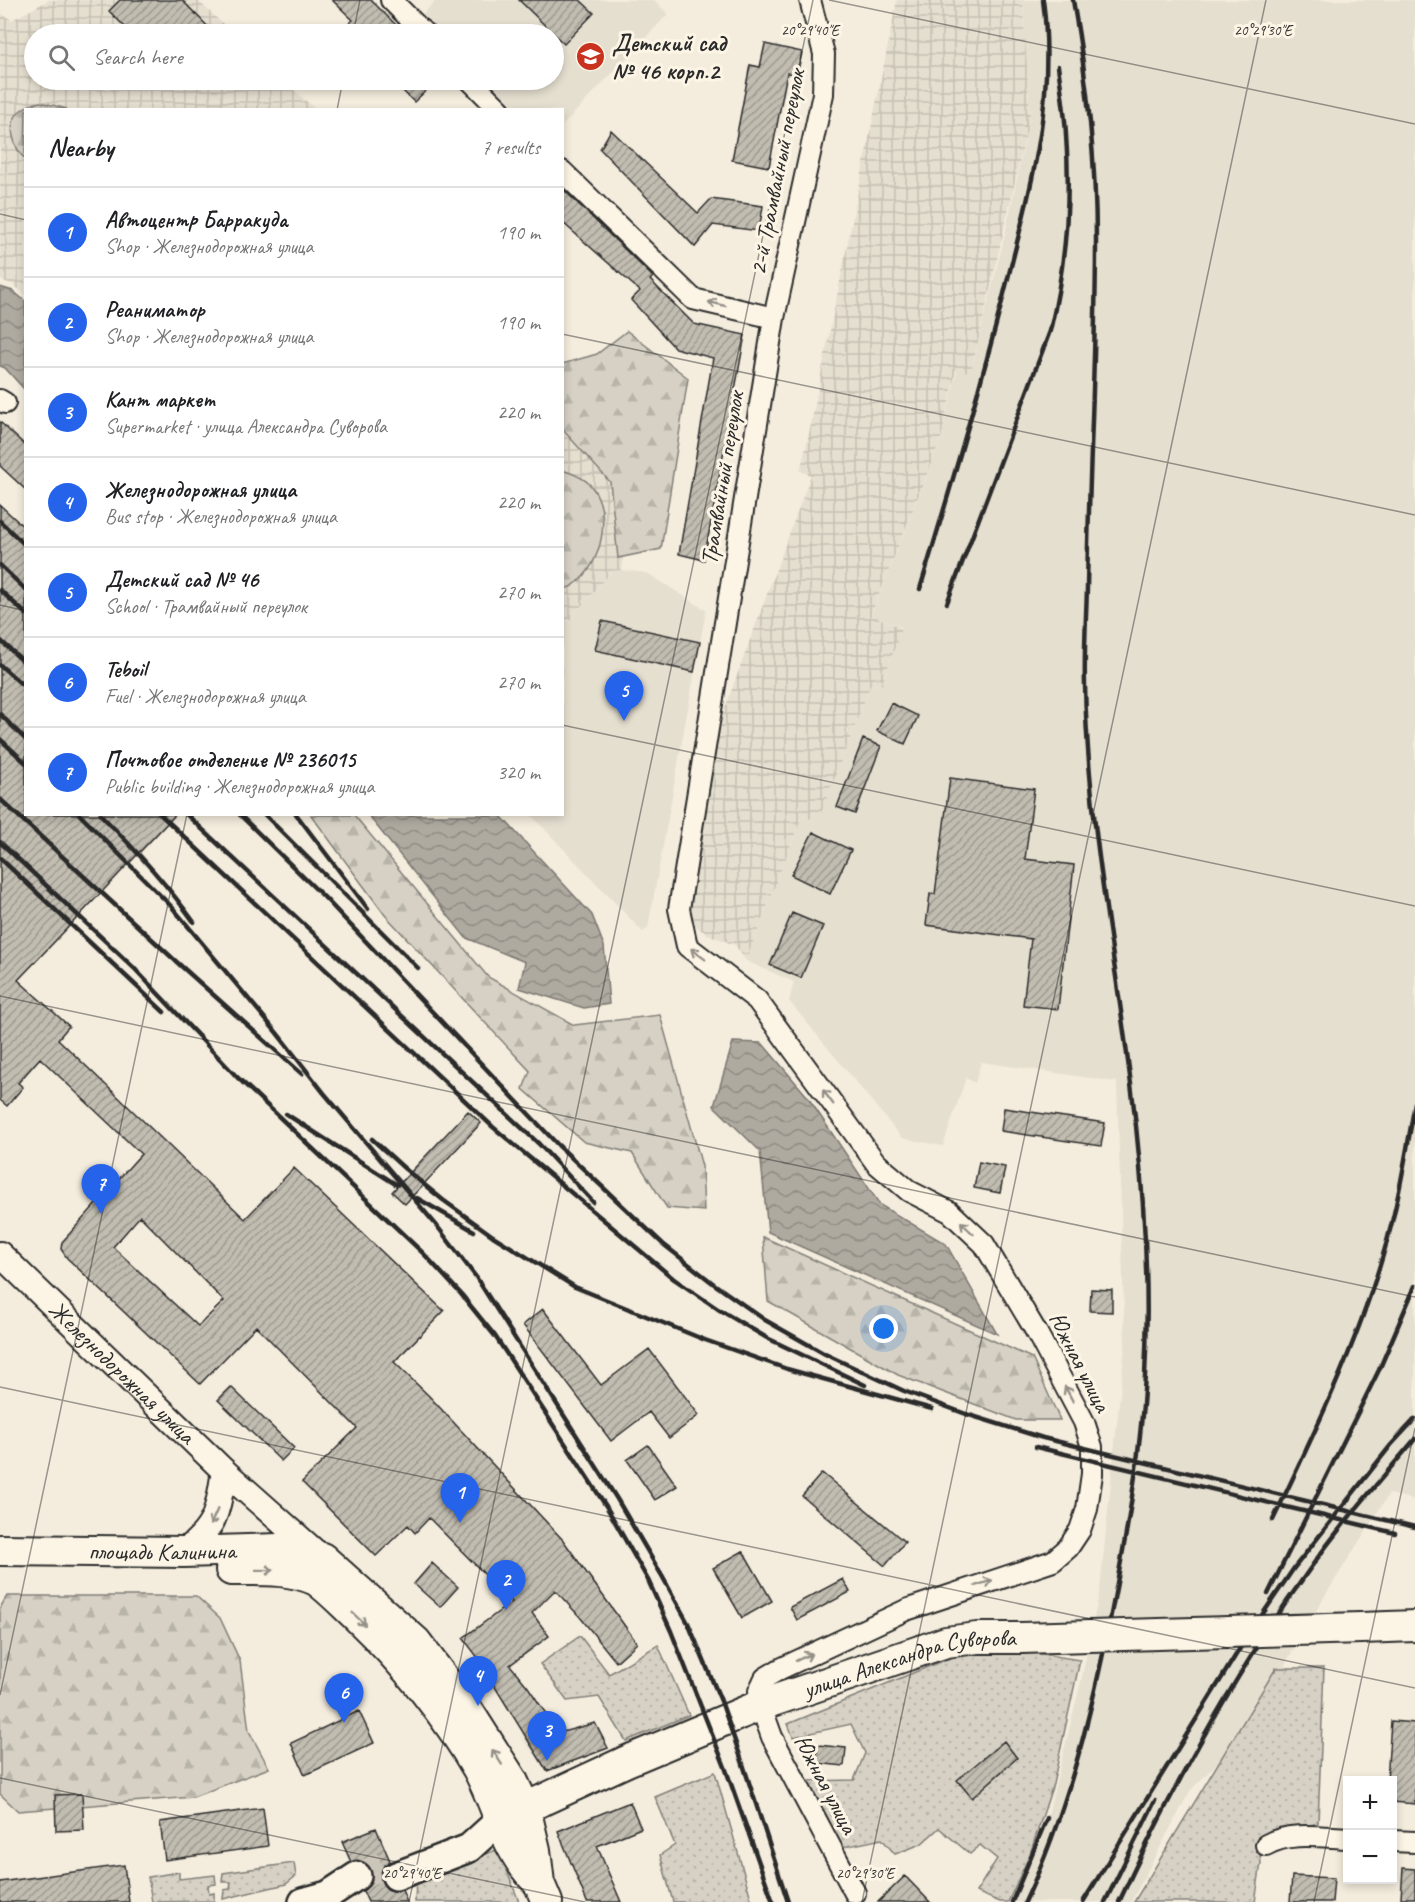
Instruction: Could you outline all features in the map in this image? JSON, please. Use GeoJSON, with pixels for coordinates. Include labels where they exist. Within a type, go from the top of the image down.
{"type":"FeatureCollection","features":[{"type":"Feature","properties":{"kind":"main road","name":"площадь Калинина"},"geometry":{"type":"LineString","coordinates":[[0,1550],[184,1552],[278,1549],[300,1551],[319,1569],[303,1574],[280,1570],[0,1569]]}},
{"type":"Feature","properties":{"kind":"main road","name":"Железнодорожная улица"},"geometry":{"type":"LineString","coordinates":[[319,1569],[416,1642],[468,1711],[512,1780],[513,1814],[535,1850],[543,1892]]}},
{"type":"Feature","properties":{"kind":"main road","name":"улица Александра Суворова"},"geometry":{"type":"LineString","coordinates":[[513,1814],[760,1698],[946,1642],[977,1638],[1415,1626]]}},
{"type":"Feature","properties":{"kind":"main road"},"geometry":{"type":"LineString","coordinates":[[394,1870],[469,1848],[513,1814]]}},
{"type":"Feature","properties":{"kind":"main road"},"geometry":{"type":"LineString","coordinates":[[303,1902],[354,1889]]}},
{"type":"Feature","properties":{"kind":"street"},"geometry":{"type":"LineString","coordinates":[[391,0],[415,24]]}},
{"type":"Feature","properties":{"kind":"street","name":"2-й Трамвайный переулок"},"geometry":{"type":"LineString","coordinates":[[774,318],[823,94],[824,54],[810,0]]}},
{"type":"Feature","properties":{"kind":"street"},"geometry":{"type":"LineString","coordinates":[[480,90],[498,108]]}},
{"type":"Feature","properties":{"kind":"street"},"geometry":{"type":"LineString","coordinates":[[564,173],[693,298],[774,318]]}},
{"type":"Feature","properties":{"kind":"street","name":"Трамвайный переулок"},"geometry":{"type":"LineString","coordinates":[[679,909],[774,318]]}},
{"type":"Feature","properties":{"kind":"street","name":"Южная улица"},"geometry":{"type":"LineString","coordinates":[[679,909],[687,946],[757,999],[876,1163],[909,1191],[950,1212],[984,1244],[1042,1343],[1084,1422],[1092,1447],[1092,1474],[1087,1509],[1080,1530],[1068,1548],[1053,1561],[906,1610],[765,1678],[760,1698],[772,1737],[855,1893]]}},
{"type":"Feature","properties":{"kind":"street","name":"Железнодорожная улица"},"geometry":{"type":"LineString","coordinates":[[0,1254],[224,1472],[319,1569]]}},
{"type":"Feature","properties":{"kind":"street"},"geometry":{"type":"LineString","coordinates":[[184,1552],[203,1538],[217,1514],[224,1472]]}},
{"type":"Feature","properties":{"kind":"street"},"geometry":{"type":"LineString","coordinates":[[1266,1845],[1277,1839],[1297,1836],[1343,1839]]}},
{"type":"Feature","properties":{"kind":"street"},"geometry":{"type":"LineString","coordinates":[[1397,1841],[1415,1842]]}},
{"type":"Feature","properties":{"kind":"shaded area"},"geometry":{"type":"Polygon","coordinates":[[[49,0],[197,0],[223,24],[24,24],[24,90],[294,90],[314,108],[24,108],[24,293],[12,284],[0,280],[0,13],[12,20],[49,0]]]}},
{"type":"Feature","properties":{"kind":"shaded area","name":"Детский сад № 46 корп.2"},"geometry":{"type":"Polygon","coordinates":[[[436,0],[654,0],[668,14],[564,124],[564,108],[516,108],[497,90],[564,90],[564,24],[429,24],[421,16],[436,0]]]}},
{"type":"Feature","properties":{"kind":"shaded area"},"geometry":{"type":"Polygon","coordinates":[[[897,0],[1023,0],[1030,117],[971,372],[956,371],[941,439],[871,615],[902,628],[881,687],[871,684],[818,821],[802,816],[746,961],[735,945],[707,934],[689,921],[694,878],[722,716],[811,475],[800,471],[897,0]]]}},
{"type":"Feature","properties":{"kind":"shaded area"},"geometry":{"type":"Polygon","coordinates":[[[1023,0],[1415,0],[1415,1500],[1389,1494],[1323,1599],[1243,1737],[1190,1791],[1131,1902],[1009,1902],[1049,1811],[1082,1677],[1100,1589],[1125,1345],[1117,1082],[981,1062],[975,1083],[966,1078],[943,1146],[902,1138],[789,1001],[794,982],[746,961],[802,816],[818,820],[871,684],[881,687],[902,627],[871,616],[941,439],[957,371],[971,371],[1005,234],[1030,117],[1023,0]]]}},
{"type":"Feature","properties":{"kind":"shaded area"},"geometry":{"type":"Polygon","coordinates":[[[564,413],[629,481],[622,570],[612,571],[564,626],[564,413]]]}},
{"type":"Feature","properties":{"kind":"shaded area"},"geometry":{"type":"Polygon","coordinates":[[[612,571],[647,573],[706,610],[648,928],[643,932],[532,816],[564,816],[564,626],[612,571]]]}},
{"type":"Feature","properties":{"kind":"green space"},"geometry":{"type":"Polygon","coordinates":[[[40,102],[63,108],[25,108],[40,102]]]}},
{"type":"Feature","properties":{"kind":"green space"},"geometry":{"type":"Polygon","coordinates":[[[24,108],[24,158],[15,143],[12,130],[15,117],[24,108]]]}},
{"type":"Feature","properties":{"kind":"green space"},"geometry":{"type":"Polygon","coordinates":[[[627,331],[688,378],[661,549],[618,558],[610,482],[564,431],[564,363],[597,354],[627,331]]]}},
{"type":"Feature","properties":{"kind":"green space"},"geometry":{"type":"Polygon","coordinates":[[[564,471],[582,478],[591,486],[598,497],[603,523],[598,551],[592,564],[572,586],[564,590],[564,471]]]}},
{"type":"Feature","properties":{"kind":"green space"},"geometry":{"type":"Polygon","coordinates":[[[312,816],[355,816],[488,977],[574,1025],[660,1015],[702,1166],[704,1211],[667,1208],[632,1153],[584,1142],[523,1089],[530,1071],[385,915],[312,816]]]}},
{"type":"Feature","properties":{"kind":"green space"},"geometry":{"type":"Polygon","coordinates":[[[763,1237],[1032,1358],[1060,1420],[1016,1420],[898,1375],[768,1301],[763,1237]]]}},
{"type":"Feature","properties":{"kind":"green space"},"geometry":{"type":"Polygon","coordinates":[[[7,1596],[196,1596],[220,1618],[240,1661],[249,1731],[269,1768],[193,1797],[18,1811],[0,1794],[0,1608],[7,1596]]]}},
{"type":"Feature","properties":{"kind":"green space"},"geometry":{"type":"Polygon","coordinates":[[[580,1636],[609,1674],[658,1645],[689,1715],[626,1741],[599,1697],[567,1701],[540,1664],[580,1636]]]}},
{"type":"Feature","properties":{"kind":"green space"},"geometry":{"type":"Polygon","coordinates":[[[1017,1650],[1080,1660],[1053,1784],[1030,1854],[1008,1902],[1000,1902],[976,1892],[997,1859],[980,1845],[970,1854],[939,1828],[921,1844],[895,1854],[882,1839],[840,1848],[807,1781],[854,1780],[865,1753],[851,1724],[793,1737],[788,1724],[957,1655],[1017,1650]]]}},
{"type":"Feature","properties":{"kind":"green space"},"geometry":{"type":"Polygon","coordinates":[[[1276,1668],[1324,1668],[1318,1823],[1258,1839],[1261,1863],[1255,1902],[1134,1902],[1276,1668]]]}},
{"type":"Feature","properties":{"kind":"green space"},"geometry":{"type":"Polygon","coordinates":[[[715,1772],[752,1902],[673,1902],[660,1855],[675,1845],[655,1797],[715,1772]]]}},
{"type":"Feature","properties":{"kind":"green space"},"geometry":{"type":"Polygon","coordinates":[[[499,1849],[519,1902],[415,1902],[416,1880],[499,1849]]]}},
{"type":"Feature","properties":{"kind":"green space"},"geometry":{"type":"Polygon","coordinates":[[[294,1863],[296,1876],[286,1884],[223,1899],[224,1890],[230,1889],[231,1882],[222,1882],[223,1873],[294,1863]]]}},
{"type":"Feature","properties":{"kind":"green space"},"geometry":{"type":"Polygon","coordinates":[[[179,1872],[179,1879],[215,1875],[216,1884],[208,1885],[209,1894],[214,1893],[214,1901],[152,1902],[148,1877],[179,1872]]]}},
{"type":"Feature","properties":{"kind":"water"},"geometry":{"type":"Polygon","coordinates":[[[0,287],[13,291],[24,300],[24,389],[5,368],[0,366],[0,287]]]}},
{"type":"Feature","properties":{"kind":"water"},"geometry":{"type":"Polygon","coordinates":[[[369,816],[501,816],[592,915],[604,946],[609,1004],[584,1008],[519,988],[525,962],[466,938],[369,816]]]}},
{"type":"Feature","properties":{"kind":"water"},"geometry":{"type":"Polygon","coordinates":[[[733,1042],[762,1043],[807,1096],[880,1205],[946,1244],[997,1334],[768,1232],[760,1151],[714,1106],[733,1042]]]}},
{"type":"Feature","properties":{"kind":"building"},"geometry":{"type":"Polygon","coordinates":[[[120,0],[182,0],[205,24],[122,24],[109,11],[120,0]]]}},
{"type":"Feature","properties":{"kind":"building"},"geometry":{"type":"Polygon","coordinates":[[[332,0],[371,0],[395,24],[349,24],[353,20],[332,0]]]}},
{"type":"Feature","properties":{"kind":"building"},"geometry":{"type":"Polygon","coordinates":[[[519,0],[580,0],[594,13],[564,44],[564,24],[544,24],[519,0]]]}},
{"type":"Feature","properties":{"kind":"building"},"geometry":{"type":"Polygon","coordinates":[[[765,44],[802,52],[797,75],[787,73],[769,167],[732,160],[750,65],[760,67],[765,44]]]}},
{"type":"Feature","properties":{"kind":"building"},"geometry":{"type":"Polygon","coordinates":[[[402,90],[427,90],[414,102],[402,90]]]}},
{"type":"Feature","properties":{"kind":"building"},"geometry":{"type":"Polygon","coordinates":[[[611,130],[698,213],[711,199],[763,206],[759,231],[713,225],[695,247],[600,149],[611,130]]]}},
{"type":"Feature","properties":{"kind":"building"},"geometry":{"type":"Polygon","coordinates":[[[564,190],[653,277],[650,280],[694,324],[745,335],[704,560],[679,554],[713,358],[675,348],[631,300],[640,291],[564,224],[564,190]]]}},
{"type":"Feature","properties":{"kind":"building"},"geometry":{"type":"Polygon","coordinates":[[[0,422],[24,444],[24,488],[0,466],[0,422]]]}},
{"type":"Feature","properties":{"kind":"building"},"geometry":{"type":"Polygon","coordinates":[[[0,505],[24,527],[24,816],[174,816],[18,980],[69,1026],[58,1039],[245,1219],[294,1168],[444,1311],[394,1362],[429,1396],[563,1540],[637,1643],[616,1662],[555,1590],[532,1613],[549,1636],[510,1665],[559,1733],[595,1723],[608,1748],[547,1771],[492,1682],[495,1680],[463,1638],[512,1602],[429,1518],[415,1533],[408,1525],[376,1556],[302,1482],[357,1428],[256,1326],[200,1384],[67,1258],[61,1249],[62,1242],[141,1154],[40,1058],[18,1083],[23,1087],[7,1106],[0,1100],[0,505]],[[140,1216],[113,1247],[198,1326],[224,1301],[140,1216]]]}},
{"type":"Feature","properties":{"kind":"building"},"geometry":{"type":"Polygon","coordinates":[[[602,621],[700,642],[694,672],[595,650],[602,621]]]}},
{"type":"Feature","properties":{"kind":"building"},"geometry":{"type":"Polygon","coordinates":[[[891,703],[918,716],[905,744],[877,731],[891,703]]]}},
{"type":"Feature","properties":{"kind":"building"},"geometry":{"type":"Polygon","coordinates":[[[863,739],[881,746],[855,814],[837,807],[863,739]]]}},
{"type":"Feature","properties":{"kind":"building"},"geometry":{"type":"Polygon","coordinates":[[[950,778],[1034,789],[1025,859],[1074,865],[1058,1009],[1023,1005],[1031,939],[926,925],[930,894],[935,894],[950,778]]]}},
{"type":"Feature","properties":{"kind":"building"},"geometry":{"type":"Polygon","coordinates":[[[813,832],[851,850],[830,894],[791,875],[813,832]]]}},
{"type":"Feature","properties":{"kind":"building"},"geometry":{"type":"Polygon","coordinates":[[[792,913],[823,926],[801,978],[770,965],[792,913]]]}},
{"type":"Feature","properties":{"kind":"building"},"geometry":{"type":"Polygon","coordinates":[[[1004,1108],[1105,1123],[1101,1146],[1001,1131],[1004,1108]]]}},
{"type":"Feature","properties":{"kind":"building"},"geometry":{"type":"Polygon","coordinates":[[[468,1111],[481,1123],[405,1204],[392,1192],[468,1111]]]}},
{"type":"Feature","properties":{"kind":"building"},"geometry":{"type":"Polygon","coordinates":[[[979,1162],[1005,1167],[1000,1193],[974,1188],[979,1162]]]}},
{"type":"Feature","properties":{"kind":"building"},"geometry":{"type":"Polygon","coordinates":[[[1091,1289],[1112,1290],[1112,1312],[1090,1311],[1091,1289]]]}},
{"type":"Feature","properties":{"kind":"building"},"geometry":{"type":"Polygon","coordinates":[[[543,1309],[601,1385],[649,1349],[699,1415],[669,1438],[649,1412],[611,1441],[523,1325],[543,1309]]]}},
{"type":"Feature","properties":{"kind":"building"},"geometry":{"type":"Polygon","coordinates":[[[231,1387],[294,1448],[281,1461],[218,1400],[231,1387]]]}},
{"type":"Feature","properties":{"kind":"building"},"geometry":{"type":"Polygon","coordinates":[[[648,1445],[677,1486],[655,1500],[627,1460],[648,1445]]]}},
{"type":"Feature","properties":{"kind":"building"},"geometry":{"type":"Polygon","coordinates":[[[822,1473],[905,1542],[885,1566],[802,1496],[822,1473]]]}},
{"type":"Feature","properties":{"kind":"building"},"geometry":{"type":"Polygon","coordinates":[[[743,1551],[772,1601],[742,1618],[713,1568],[743,1551]]]}},
{"type":"Feature","properties":{"kind":"building"},"geometry":{"type":"Polygon","coordinates":[[[432,1563],[458,1587],[440,1607],[414,1584],[432,1563]]]}},
{"type":"Feature","properties":{"kind":"building"},"geometry":{"type":"Polygon","coordinates":[[[843,1579],[850,1592],[797,1620],[790,1607],[843,1579]]]}},
{"type":"Feature","properties":{"kind":"building"},"geometry":{"type":"Polygon","coordinates":[[[359,1711],[374,1743],[305,1775],[291,1743],[359,1711]]]}},
{"type":"Feature","properties":{"kind":"building"},"geometry":{"type":"Polygon","coordinates":[[[1391,1721],[1415,1723],[1415,1804],[1397,1802],[1397,1776],[1387,1776],[1391,1721]]]}},
{"type":"Feature","properties":{"kind":"building"},"geometry":{"type":"Polygon","coordinates":[[[1004,1741],[1017,1758],[972,1798],[957,1780],[1004,1741]]]}},
{"type":"Feature","properties":{"kind":"building"},"geometry":{"type":"Polygon","coordinates":[[[818,1745],[846,1748],[844,1766],[816,1763],[818,1745]]]}},
{"type":"Feature","properties":{"kind":"building"},"geometry":{"type":"Polygon","coordinates":[[[82,1794],[84,1830],[56,1831],[55,1795],[82,1794]]]}},
{"type":"Feature","properties":{"kind":"building"},"geometry":{"type":"Polygon","coordinates":[[[630,1802],[641,1828],[597,1846],[621,1902],[587,1902],[558,1831],[630,1802]]]}},
{"type":"Feature","properties":{"kind":"building"},"geometry":{"type":"Polygon","coordinates":[[[263,1808],[268,1846],[165,1860],[160,1822],[263,1808]]]}},
{"type":"Feature","properties":{"kind":"building"},"geometry":{"type":"Polygon","coordinates":[[[376,1828],[390,1861],[381,1873],[382,1882],[387,1889],[402,1890],[407,1902],[368,1902],[363,1891],[371,1883],[373,1875],[370,1868],[364,1862],[357,1860],[351,1862],[342,1842],[376,1828]]]}},
{"type":"Feature","properties":{"kind":"building"},"geometry":{"type":"Polygon","coordinates":[[[124,1865],[129,1902],[0,1902],[0,1882],[124,1865]]]}},
{"type":"Feature","properties":{"kind":"building"},"geometry":{"type":"Polygon","coordinates":[[[1403,1868],[1415,1869],[1415,1898],[1401,1898],[1403,1868]]]}},
{"type":"Feature","properties":{"kind":"building"},"geometry":{"type":"Polygon","coordinates":[[[905,1876],[930,1902],[878,1902],[905,1876]]]}},
{"type":"Feature","properties":{"kind":"building"},"geometry":{"type":"Polygon","coordinates":[[[1292,1876],[1334,1878],[1332,1902],[1290,1902],[1292,1876]]]}},
{"type":"Feature","properties":{"kind":"tunnel"},"geometry":{"type":"LineString","coordinates":[[357,1876],[391,1863]]}},
{"type":"Feature","properties":{"kind":"railway"},"geometry":{"type":"LineString","coordinates":[[920,589],[987,360],[1032,177],[1044,108],[1046,37],[1043,0]]}},
{"type":"Feature","properties":{"kind":"railway"},"geometry":{"type":"LineString","coordinates":[[1025,1902],[1064,1804],[1100,1669],[1134,1485],[1144,1396],[1147,1319],[1140,1164],[1098,851],[1087,741],[1085,649],[1095,327],[1096,210],[1090,120],[1073,0]]}},
{"type":"Feature","properties":{"kind":"railway"},"geometry":{"type":"LineString","coordinates":[[947,603],[1050,331],[1060,283],[1066,234],[1068,184],[1064,109],[1058,66]]}},
{"type":"Feature","properties":{"kind":"railway"},"geometry":{"type":"LineString","coordinates":[[0,521],[24,544]]}},
{"type":"Feature","properties":{"kind":"railway"},"geometry":{"type":"LineString","coordinates":[[0,565],[24,588]]}},
{"type":"Feature","properties":{"kind":"railway"},"geometry":{"type":"LineString","coordinates":[[0,590],[24,612]]}},
{"type":"Feature","properties":{"kind":"railway"},"geometry":{"type":"LineString","coordinates":[[0,640],[24,662]]}},
{"type":"Feature","properties":{"kind":"railway"},"geometry":{"type":"LineString","coordinates":[[0,665],[24,686]]}},
{"type":"Feature","properties":{"kind":"railway"},"geometry":{"type":"LineString","coordinates":[[0,714],[24,738]]}},
{"type":"Feature","properties":{"kind":"railway"},"geometry":{"type":"LineString","coordinates":[[0,739],[24,761]]}},
{"type":"Feature","properties":{"kind":"railway"},"geometry":{"type":"LineString","coordinates":[[0,799],[302,1074]]}},
{"type":"Feature","properties":{"kind":"railway"},"geometry":{"type":"LineString","coordinates":[[81,816],[172,907],[324,1093],[437,1226],[476,1277],[617,1499],[688,1623],[721,1701],[788,1902]]}},
{"type":"Feature","properties":{"kind":"railway"},"geometry":{"type":"LineString","coordinates":[[102,816],[149,866],[194,922]]}},
{"type":"Feature","properties":{"kind":"railway"},"geometry":{"type":"LineString","coordinates":[[162,816],[493,1127],[674,1279],[767,1338],[865,1385]]}},
{"type":"Feature","properties":{"kind":"railway"},"geometry":{"type":"LineString","coordinates":[[188,816],[539,1144],[593,1202]]}},
{"type":"Feature","properties":{"kind":"railway"},"geometry":{"type":"LineString","coordinates":[[241,816],[324,897],[558,1145],[663,1244],[765,1320],[825,1354],[904,1391],[966,1414],[1043,1438],[1415,1527]]}},
{"type":"Feature","properties":{"kind":"railway"},"geometry":{"type":"LineString","coordinates":[[266,816],[418,968]]}},
{"type":"Feature","properties":{"kind":"railway"},"geometry":{"type":"LineString","coordinates":[[298,816],[368,909]]}},
{"type":"Feature","properties":{"kind":"railway"},"geometry":{"type":"LineString","coordinates":[[0,842],[134,968],[237,1077],[424,1254],[495,1336],[606,1506],[648,1580],[671,1631],[725,1767],[773,1902]]}},
{"type":"Feature","properties":{"kind":"railway"},"geometry":{"type":"LineString","coordinates":[[0,858],[164,1012]]}},
{"type":"Feature","properties":{"kind":"railway"},"geometry":{"type":"LineString","coordinates":[[1273,1520],[1333,1390],[1372,1289],[1393,1218],[1415,1103]]}},
{"type":"Feature","properties":{"kind":"railway"},"geometry":{"type":"LineString","coordinates":[[286,1114],[397,1185]]}},
{"type":"Feature","properties":{"kind":"railway"},"geometry":{"type":"LineString","coordinates":[[372,1139],[443,1200],[493,1236],[575,1287],[705,1340],[787,1369],[932,1409]]}},
{"type":"Feature","properties":{"kind":"railway"},"geometry":{"type":"LineString","coordinates":[[417,1198],[474,1231]]}},
{"type":"Feature","properties":{"kind":"railway"},"geometry":{"type":"LineString","coordinates":[[1268,1594],[1379,1370],[1415,1286]]}},
{"type":"Feature","properties":{"kind":"railway"},"geometry":{"type":"LineString","coordinates":[[1083,1902],[1247,1637],[1294,1568],[1391,1445],[1415,1419]]}},
{"type":"Feature","properties":{"kind":"railway"},"geometry":{"type":"LineString","coordinates":[[1119,1902],[1183,1773],[1255,1649],[1321,1553],[1415,1439]]}},
{"type":"Feature","properties":{"kind":"railway"},"geometry":{"type":"LineString","coordinates":[[1036,1447],[1395,1533]]}},
{"type":"Feature","properties":{"kind":"railway"},"geometry":{"type":"LineString","coordinates":[[1105,1902],[1155,1801]]}},
{"type":"Feature","properties":{"kind":"railway"},"geometry":{"type":"LineString","coordinates":[[1012,1902],[1047,1818]]}},
{"type":"Feature","properties":{"kind":"place","name":"Детский сад № 46 корп.2"},"geometry":{"type":"Point","coordinates":[591,57]}},
{"type":"Feature","properties":{"kind":"place","name":"Детский сад № 46"},"geometry":{"type":"Point","coordinates":[624,721]}},
{"type":"Feature","properties":{"kind":"place","name":"Почтовое отделение № 236015"},"geometry":{"type":"Point","coordinates":[101,1214]}},
{"type":"Feature","properties":{"kind":"place","name":"Автоцентр Барракуда"},"geometry":{"type":"Point","coordinates":[460,1523]}},
{"type":"Feature","properties":{"kind":"place","name":"Реаниматор"},"geometry":{"type":"Point","coordinates":[506,1610]}},
{"type":"Feature","properties":{"kind":"place","name":"Железнодорожная улица"},"geometry":{"type":"Point","coordinates":[478,1706]}},
{"type":"Feature","properties":{"kind":"place","name":"Teboil"},"geometry":{"type":"Point","coordinates":[344,1723]}},
{"type":"Feature","properties":{"kind":"place","name":"Кант маркет"},"geometry":{"type":"Point","coordinates":[547,1761]}}]}
